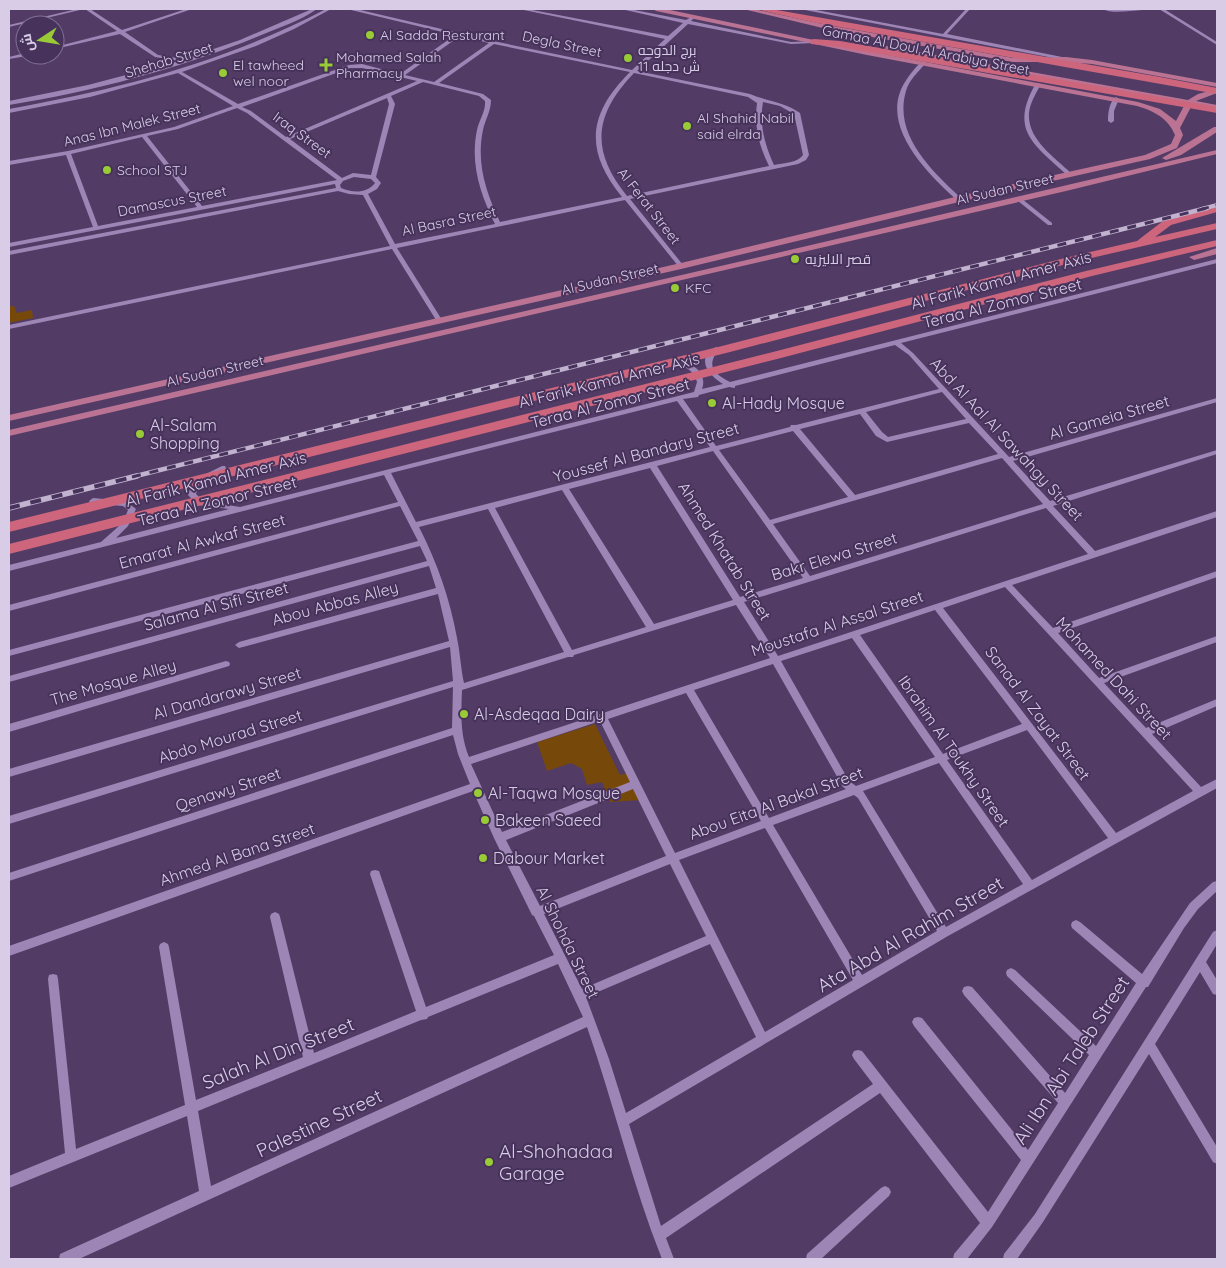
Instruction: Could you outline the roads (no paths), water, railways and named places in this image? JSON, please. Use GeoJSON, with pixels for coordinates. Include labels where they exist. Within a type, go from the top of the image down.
{"type":"FeatureCollection","features":[{"type":"Feature","properties":{"kind":"highway"},"geometry":{"type":"LineString","coordinates":[[760,9],[1217,91]]}},
{"type":"Feature","properties":{"kind":"highway"},"geometry":{"type":"LineString","coordinates":[[814,42],[986,65],[1217,109]]}},
{"type":"Feature","properties":{"kind":"highway"},"geometry":{"type":"LineString","coordinates":[[1138,245],[1167,223],[1217,210]]}},
{"type":"Feature","properties":{"kind":"highway","name":"Al Farik Kamal Amer Axis"},"geometry":{"type":"LineString","coordinates":[[9,527],[734,347],[1073,260],[1217,226]]}},
{"type":"Feature","properties":{"kind":"highway","name":"Al Farik Kamal Amer Axis"},"geometry":{"type":"LineString","coordinates":[[9,549],[796,350],[1090,273],[1217,243]]}},
{"type":"Feature","properties":{"kind":"main road","name":"Gamaa Al Doul Al Arabiya Street"},"geometry":{"type":"LineString","coordinates":[[656,9],[690,19],[774,33],[1116,99],[1156,110],[1169,118],[1178,135]]}},
{"type":"Feature","properties":{"kind":"main road","name":"Gamaa Al Doul Al Arabiya Street"},"geometry":{"type":"LineString","coordinates":[[746,9],[827,27],[1020,61],[1072,60],[1217,85]]}},
{"type":"Feature","properties":{"kind":"main road"},"geometry":{"type":"LineString","coordinates":[[827,27],[841,33],[986,65]]}},
{"type":"Feature","properties":{"kind":"main road"},"geometry":{"type":"LineString","coordinates":[[774,33],[824,37],[1217,103]]}},
{"type":"Feature","properties":{"kind":"main road"},"geometry":{"type":"LineString","coordinates":[[1213,148],[1205,150],[1178,135],[1188,103],[1192,98],[1217,91]]}},
{"type":"Feature","properties":{"kind":"main road"},"geometry":{"type":"LineString","coordinates":[[815,247],[829,238],[853,231],[1165,158],[1178,153],[1217,129]]}},
{"type":"Feature","properties":{"kind":"main road","name":"Al Sudan Street"},"geometry":{"type":"LineString","coordinates":[[9,418],[681,266],[959,199],[1147,157],[1170,148],[1178,135]]}},
{"type":"Feature","properties":{"kind":"main road","name":"Al Sudan Street"},"geometry":{"type":"LineString","coordinates":[[9,433],[1020,200],[1213,148]]}},
{"type":"Feature","properties":{"kind":"main road"},"geometry":{"type":"LineString","coordinates":[[1194,257],[1217,251]]}},
{"type":"Feature","properties":{"kind":"main road"},"geometry":{"type":"LineString","coordinates":[[439,320],[446,331]]}},
{"type":"Feature","properties":{"kind":"street"},"geometry":{"type":"LineString","coordinates":[[9,26],[82,9]]}},
{"type":"Feature","properties":{"kind":"street"},"geometry":{"type":"LineString","coordinates":[[87,9],[157,56],[190,60]]}},
{"type":"Feature","properties":{"kind":"street"},"geometry":{"type":"LineString","coordinates":[[65,46],[121,32],[190,9]]}},
{"type":"Feature","properties":{"kind":"street","name":"Shehab Street"},"geometry":{"type":"LineString","coordinates":[[9,103],[71,92],[190,60],[267,32],[315,9]]}},
{"type":"Feature","properties":{"kind":"street","name":"Shehab Street"},"geometry":{"type":"LineString","coordinates":[[9,111],[74,99],[180,70],[280,34],[329,9]]}},
{"type":"Feature","properties":{"kind":"street","name":"Degla Street"},"geometry":{"type":"LineString","coordinates":[[351,9],[493,42],[633,70],[756,99]]}},
{"type":"Feature","properties":{"kind":"street"},"geometry":{"type":"LineString","coordinates":[[521,9],[669,38]]}},
{"type":"Feature","properties":{"kind":"street"},"geometry":{"type":"LineString","coordinates":[[623,9],[690,19],[791,43],[814,42]]}},
{"type":"Feature","properties":{"kind":"street"},"geometry":{"type":"LineString","coordinates":[[805,9],[1072,60]]}},
{"type":"Feature","properties":{"kind":"street"},"geometry":{"type":"LineString","coordinates":[[944,36],[968,9]]}},
{"type":"Feature","properties":{"kind":"street"},"geometry":{"type":"LineString","coordinates":[[1104,9],[1142,9]]}},
{"type":"Feature","properties":{"kind":"street"},"geometry":{"type":"LineString","coordinates":[[1161,9],[1217,44]]}},
{"type":"Feature","properties":{"kind":"street","name":"Al Ferat Street"},"geometry":{"type":"LineString","coordinates":[[681,266],[625,197],[605,166],[598,136],[604,108],[611,94],[633,70],[690,19]]}},
{"type":"Feature","properties":{"kind":"street"},"geometry":{"type":"LineString","coordinates":[[401,75],[460,34]]}},
{"type":"Feature","properties":{"kind":"street"},"geometry":{"type":"LineString","coordinates":[[435,84],[493,42]]}},
{"type":"Feature","properties":{"kind":"street"},"geometry":{"type":"LineString","coordinates":[[154,71],[159,62],[157,56]]}},
{"type":"Feature","properties":{"kind":"street"},"geometry":{"type":"LineString","coordinates":[[923,63],[912,76],[903,92],[900,109],[901,118],[909,139],[923,162],[959,199]]}},
{"type":"Feature","properties":{"kind":"street","name":"Anas Ibn Malek Street"},"geometry":{"type":"LineString","coordinates":[[9,163],[68,153],[144,136],[238,108],[355,66],[401,75],[481,95],[488,100],[478,142],[477,162],[485,196],[498,224]]}},
{"type":"Feature","properties":{"kind":"street","name":"Iraq Street"},"geometry":{"type":"LineString","coordinates":[[180,70],[244,105],[248,112]]}},
{"type":"Feature","properties":{"kind":"street","name":"Iraq Street"},"geometry":{"type":"LineString","coordinates":[[180,70],[238,108],[248,112],[341,180]]}},
{"type":"Feature","properties":{"kind":"street"},"geometry":{"type":"LineString","coordinates":[[286,139],[422,81]]}},
{"type":"Feature","properties":{"kind":"street"},"geometry":{"type":"LineString","coordinates":[[1038,84],[1026,109],[1028,129],[1038,145],[1069,174]]}},
{"type":"Feature","properties":{"kind":"street"},"geometry":{"type":"LineString","coordinates":[[373,177],[392,104],[388,95]]}},
{"type":"Feature","properties":{"kind":"street"},"geometry":{"type":"LineString","coordinates":[[756,99],[760,102],[757,114],[760,133],[772,167]]}},
{"type":"Feature","properties":{"kind":"street","name":"Al Basra Street"},"geometry":{"type":"LineString","coordinates":[[9,327],[798,162],[804,159],[806,155],[799,115],[788,107],[756,99]]}},
{"type":"Feature","properties":{"kind":"street"},"geometry":{"type":"LineString","coordinates":[[1111,121],[1110,111],[1116,99]]}},
{"type":"Feature","properties":{"kind":"street"},"geometry":{"type":"LineString","coordinates":[[144,136],[201,208]]}},
{"type":"Feature","properties":{"kind":"street"},"geometry":{"type":"LineString","coordinates":[[68,153],[96,228]]}},
{"type":"Feature","properties":{"kind":"street"},"geometry":{"type":"LineString","coordinates":[[361,175],[373,177],[377,180],[376,187],[365,193],[345,192],[339,189],[338,185],[341,180],[361,175]]}},
{"type":"Feature","properties":{"kind":"street","name":"Damascus Street"},"geometry":{"type":"LineString","coordinates":[[9,245],[341,180]]}},
{"type":"Feature","properties":{"kind":"street","name":"Damascus Street"},"geometry":{"type":"LineString","coordinates":[[9,253],[339,189]]}},
{"type":"Feature","properties":{"kind":"street"},"geometry":{"type":"LineString","coordinates":[[365,193],[393,246],[439,320]]}},
{"type":"Feature","properties":{"kind":"street"},"geometry":{"type":"LineString","coordinates":[[1020,200],[1050,224]]}},
{"type":"Feature","properties":{"kind":"street","name":"Teraa Al Zomor Street"},"geometry":{"type":"LineString","coordinates":[[9,568],[1217,262]]}},
{"type":"Feature","properties":{"kind":"street","name":"Abd Al Aal Al Sawahgy Street"},"geometry":{"type":"LineString","coordinates":[[898,344],[911,354],[1094,554]]}},
{"type":"Feature","properties":{"kind":"street"},"geometry":{"type":"LineString","coordinates":[[718,347],[711,354],[709,367],[720,380],[732,386]]}},
{"type":"Feature","properties":{"kind":"street"},"geometry":{"type":"LineString","coordinates":[[668,360],[689,366],[698,374],[702,382],[695,395]]}},
{"type":"Feature","properties":{"kind":"street","name":"Youssef Al Bandary Street"},"geometry":{"type":"LineString","coordinates":[[413,526],[944,390]]}},
{"type":"Feature","properties":{"kind":"street"},"geometry":{"type":"LineString","coordinates":[[679,399],[809,580]]}},
{"type":"Feature","properties":{"kind":"street","name":"Al Gameia Street"},"geometry":{"type":"LineString","coordinates":[[768,523],[853,498],[1217,400]]}},
{"type":"Feature","properties":{"kind":"street"},"geometry":{"type":"LineString","coordinates":[[862,410],[879,434],[887,440],[971,420]]}},
{"type":"Feature","properties":{"kind":"street"},"geometry":{"type":"LineString","coordinates":[[794,427],[853,498]]}},
{"type":"Feature","properties":{"kind":"street","name":"Bakr Elewa Street"},"geometry":{"type":"LineString","coordinates":[[459,685],[570,655],[1217,452]]}},
{"type":"Feature","properties":{"kind":"street","name":"Ahmed Khatab Street"},"geometry":{"type":"LineString","coordinates":[[652,464],[775,659],[846,784],[856,790],[865,801],[944,933]]}},
{"type":"Feature","properties":{"kind":"street"},"geometry":{"type":"LineString","coordinates":[[222,468],[195,483],[192,495],[201,503],[211,506],[246,508]]}},
{"type":"Feature","properties":{"kind":"street","name":"Al Shohda Street"},"geometry":{"type":"LineString","coordinates":[[387,473],[431,563],[440,590],[454,643],[459,685],[456,709],[457,730],[466,762],[499,838],[579,995],[623,1121],[658,1236],[668,1259]]}},
{"type":"Feature","properties":{"kind":"street"},"geometry":{"type":"LineString","coordinates":[[564,487],[652,629]]}},
{"type":"Feature","properties":{"kind":"street"},"geometry":{"type":"LineString","coordinates":[[93,501],[125,504],[132,509],[129,521],[121,531],[100,545]]}},
{"type":"Feature","properties":{"kind":"street","name":"Emarat Al Awkaf Street"},"geometry":{"type":"LineString","coordinates":[[9,608],[402,503]]}},
{"type":"Feature","properties":{"kind":"street"},"geometry":{"type":"LineString","coordinates":[[490,506],[570,655]]}},
{"type":"Feature","properties":{"kind":"street","name":"Moustafa Al Assal Street"},"geometry":{"type":"LineString","coordinates":[[466,762],[1217,514]]}},
{"type":"Feature","properties":{"kind":"street"},"geometry":{"type":"LineString","coordinates":[[9,653],[421,543]]}},
{"type":"Feature","properties":{"kind":"street","name":"Salama Al Sifi Street"},"geometry":{"type":"LineString","coordinates":[[9,679],[431,563]]}},
{"type":"Feature","properties":{"kind":"street"},"geometry":{"type":"LineString","coordinates":[[1052,632],[1217,574]]}},
{"type":"Feature","properties":{"kind":"street","name":"Mohamed Dahi Street"},"geometry":{"type":"LineString","coordinates":[[1006,583],[1200,792]]}},
{"type":"Feature","properties":{"kind":"street","name":"Abou Abbas Alley"},"geometry":{"type":"LineString","coordinates":[[239,645],[440,590]]}},
{"type":"Feature","properties":{"kind":"street","name":"Sanad Al Zayat Street"},"geometry":{"type":"LineString","coordinates":[[936,606],[1115,839]]}},
{"type":"Feature","properties":{"kind":"street","name":"Ibrahim Al Toukhy Street"},"geometry":{"type":"LineString","coordinates":[[854,634],[1030,886]]}},
{"type":"Feature","properties":{"kind":"street"},"geometry":{"type":"LineString","coordinates":[[1097,682],[1217,639]]}},
{"type":"Feature","properties":{"kind":"street","name":"Al Dandarawy Street"},"geometry":{"type":"LineString","coordinates":[[9,773],[454,643]]}},
{"type":"Feature","properties":{"kind":"street","name":"The Mosque Alley"},"geometry":{"type":"LineString","coordinates":[[9,728],[226,664]]}},
{"type":"Feature","properties":{"kind":"street","name":"Abdo Mourad Street"},"geometry":{"type":"LineString","coordinates":[[9,820],[459,685]]}},
{"type":"Feature","properties":{"kind":"street"},"geometry":{"type":"LineString","coordinates":[[688,688],[860,982]]}},
{"type":"Feature","properties":{"kind":"street"},"geometry":{"type":"LineString","coordinates":[[1144,733],[1217,702]]}},
{"type":"Feature","properties":{"kind":"street"},"geometry":{"type":"LineString","coordinates":[[602,717],[763,1039]]}},
{"type":"Feature","properties":{"kind":"street","name":"Abou Eita Al Bakal Street"},"geometry":{"type":"LineString","coordinates":[[536,912],[673,858],[1028,726]]}},
{"type":"Feature","properties":{"kind":"street","name":"Qenawy Street"},"geometry":{"type":"LineString","coordinates":[[9,877],[457,730]]}},
{"type":"Feature","properties":{"kind":"street"},"geometry":{"type":"LineString","coordinates":[[499,838],[636,784]]}},
{"type":"Feature","properties":{"kind":"street","name":"Ata Abd Al Rahim Street"},"geometry":{"type":"LineString","coordinates":[[623,1121],[944,933],[1217,784]]}},
{"type":"Feature","properties":{"kind":"street","name":"Ahmed Al Bana Street"},"geometry":{"type":"LineString","coordinates":[[9,951],[476,786]]}},
{"type":"Feature","properties":{"kind":"street"},"geometry":{"type":"LineString","coordinates":[[375,874],[423,1015]]}},
{"type":"Feature","properties":{"kind":"street","name":"Ali Ibn Abi Taleb Street"},"geometry":{"type":"LineString","coordinates":[[959,1259],[988,1223],[1194,906],[1217,885]]}},
{"type":"Feature","properties":{"kind":"street"},"geometry":{"type":"LineString","coordinates":[[275,917],[310,1060]]}},
{"type":"Feature","properties":{"kind":"street"},"geometry":{"type":"LineString","coordinates":[[1076,925],[1144,983]]}},
{"type":"Feature","properties":{"kind":"street"},"geometry":{"type":"LineString","coordinates":[[1009,1259],[1039,1218],[1217,935]]}},
{"type":"Feature","properties":{"kind":"street"},"geometry":{"type":"LineString","coordinates":[[579,995],[713,938]]}},
{"type":"Feature","properties":{"kind":"street"},"geometry":{"type":"LineString","coordinates":[[164,947],[193,1108],[206,1195]]}},
{"type":"Feature","properties":{"kind":"street","name":"Salah Al Din Street"},"geometry":{"type":"LineString","coordinates":[[9,1182],[560,958]]}},
{"type":"Feature","properties":{"kind":"street"},"geometry":{"type":"LineString","coordinates":[[1200,962],[1217,990]]}},
{"type":"Feature","properties":{"kind":"street"},"geometry":{"type":"LineString","coordinates":[[1011,973],[1097,1055]]}},
{"type":"Feature","properties":{"kind":"street"},"geometry":{"type":"LineString","coordinates":[[53,979],[71,1157]]}},
{"type":"Feature","properties":{"kind":"street"},"geometry":{"type":"LineString","coordinates":[[968,991],[1066,1103]]}},
{"type":"Feature","properties":{"kind":"street","name":"Palestine Street"},"geometry":{"type":"LineString","coordinates":[[65,1259],[589,1020]]}},
{"type":"Feature","properties":{"kind":"street"},"geometry":{"type":"LineString","coordinates":[[918,1022],[1029,1160]]}},
{"type":"Feature","properties":{"kind":"street"},"geometry":{"type":"LineString","coordinates":[[1149,1044],[1217,1158]]}},
{"type":"Feature","properties":{"kind":"street"},"geometry":{"type":"LineString","coordinates":[[858,1055],[988,1223]]}},
{"type":"Feature","properties":{"kind":"street"},"geometry":{"type":"LineString","coordinates":[[658,1236],[881,1085]]}},
{"type":"Feature","properties":{"kind":"street"},"geometry":{"type":"LineString","coordinates":[[812,1259],[885,1192]]}},
{"type":"Feature","properties":{"kind":"railway"},"geometry":{"type":"LineString","coordinates":[[1202,209],[1217,205]]}},
{"type":"Feature","properties":{"kind":"railway"},"geometry":{"type":"LineString","coordinates":[[132,477],[1207,208]]}},
{"type":"Feature","properties":{"kind":"railway"},"geometry":{"type":"LineString","coordinates":[[9,508],[137,476]]}},
{"type":"Feature","properties":{"kind":"place","name":"Al Sadda Resturant"},"geometry":{"type":"Point","coordinates":[370,35]}},
{"type":"Feature","properties":{"kind":"place","name":"برج الدوحه 11 ش دجله"},"geometry":{"type":"Point","coordinates":[628,58]}},
{"type":"Feature","properties":{"kind":"place","name":"Mohamed Salah Pharmacy"},"geometry":{"type":"Point","coordinates":[326,65]}},
{"type":"Feature","properties":{"kind":"place","name":"El tawheed wel noor"},"geometry":{"type":"Point","coordinates":[223,73]}},
{"type":"Feature","properties":{"kind":"place","name":"Al Shahid Nabil said elrda"},"geometry":{"type":"Point","coordinates":[687,126]}},
{"type":"Feature","properties":{"kind":"place","name":"School STJ"},"geometry":{"type":"Point","coordinates":[107,170]}},
{"type":"Feature","properties":{"kind":"place","name":"قصر الاليزيه"},"geometry":{"type":"Point","coordinates":[795,259]}},
{"type":"Feature","properties":{"kind":"place","name":"KFC"},"geometry":{"type":"Point","coordinates":[675,288]}},
{"type":"Feature","properties":{"kind":"place","name":"Al-Hady Mosque"},"geometry":{"type":"Point","coordinates":[712,403]}},
{"type":"Feature","properties":{"kind":"place","name":"Al-Salam Shopping"},"geometry":{"type":"Point","coordinates":[140,434]}},
{"type":"Feature","properties":{"kind":"place","name":"Al-Asdeqaa Dairy"},"geometry":{"type":"Point","coordinates":[464,714]}},
{"type":"Feature","properties":{"kind":"place","name":"Al-Taqwa Mosque"},"geometry":{"type":"Point","coordinates":[478,793]}},
{"type":"Feature","properties":{"kind":"place","name":"Bakeen Saeed"},"geometry":{"type":"Point","coordinates":[485,820]}},
{"type":"Feature","properties":{"kind":"place","name":"Dabour Market"},"geometry":{"type":"Point","coordinates":[483,858]}},
{"type":"Feature","properties":{"kind":"place","name":"Al-Shohadaa Garage"},"geometry":{"type":"Point","coordinates":[489,1162]}}]}
